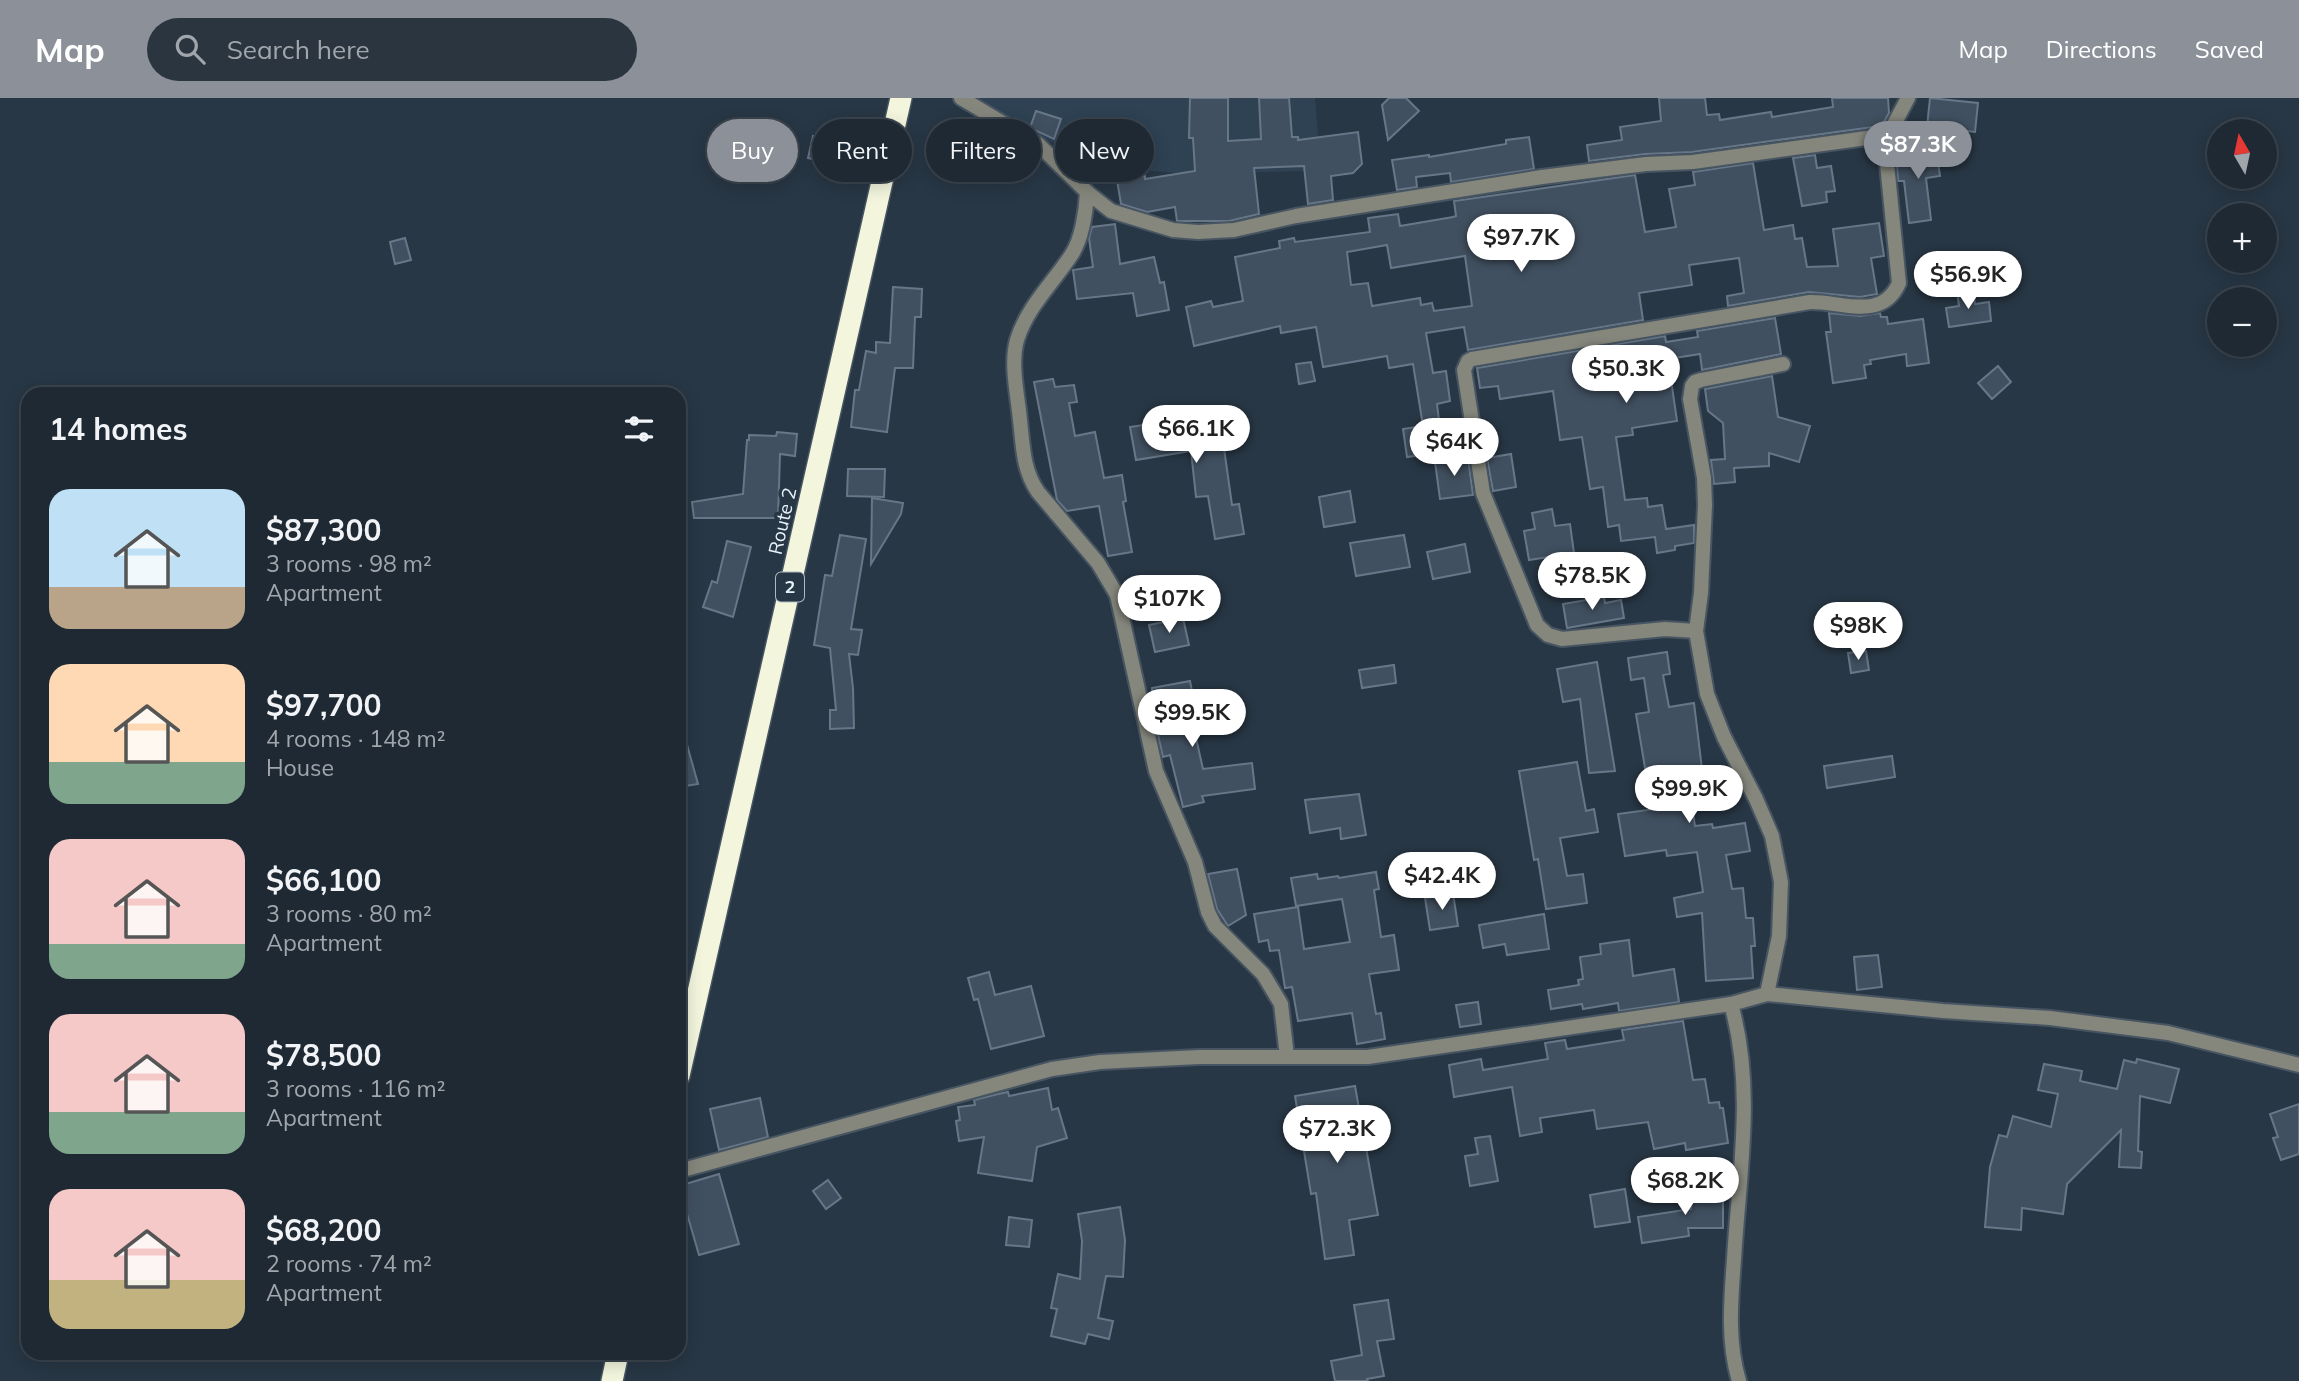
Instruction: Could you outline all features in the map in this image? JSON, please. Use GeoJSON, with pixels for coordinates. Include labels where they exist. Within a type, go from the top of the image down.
{"type":"FeatureCollection","features":[{"type":"Feature","properties":{"kind":"highway","name":"Route 2"},"geometry":{"type":"LineString","coordinates":[[686,1045],[901,98]]}},
{"type":"Feature","properties":{"kind":"highway"},"geometry":{"type":"LineString","coordinates":[[612,1381],[616,1360]]}},
{"type":"Feature","properties":{"kind":"street"},"geometry":{"type":"LineString","coordinates":[[961,98],[1038,144],[1087,192],[1111,211],[1173,230],[1198,232],[1234,229],[1296,216],[1602,170],[1646,164],[1693,162],[1871,136],[1883,145],[1886,154],[1899,283],[1895,294],[1889,300],[1853,307],[1827,301],[1790,305],[1479,357],[1467,363],[1464,370],[1483,493],[1541,630],[1553,638],[1562,639],[1665,629],[1696,631]]}},
{"type":"Feature","properties":{"kind":"street"},"geometry":{"type":"LineString","coordinates":[[1883,145],[1908,98]]}},
{"type":"Feature","properties":{"kind":"street"},"geometry":{"type":"LineString","coordinates":[[1087,192],[1087,208],[1073,252],[1027,318],[1017,342],[1015,362],[1024,463],[1038,492],[1098,563],[1117,595],[1156,771],[1195,862],[1208,912],[1215,926],[1263,974],[1281,1004],[1287,1057]]}},
{"type":"Feature","properties":{"kind":"street"},"geometry":{"type":"LineString","coordinates":[[1767,994],[1779,936],[1781,883],[1772,836],[1724,737],[1707,694],[1696,631],[1701,593],[1704,478],[1690,399],[1692,386],[1701,380],[1783,364]]}},
{"type":"Feature","properties":{"kind":"street"},"geometry":{"type":"LineString","coordinates":[[686,1169],[1052,1069],[1100,1062],[1199,1057],[1368,1057],[1731,1004],[1767,994],[2050,1018],[2155,1031],[2299,1065]]}},
{"type":"Feature","properties":{"kind":"street"},"geometry":{"type":"LineString","coordinates":[[1731,1004],[1740,1037],[1745,1130],[1730,1308],[1733,1360],[1739,1381]]}},
{"type":"Feature","properties":{"kind":"shaded area"},"geometry":{"type":"Polygon","coordinates":[[[969,98],[1315,98],[1321,169],[1190,174],[1154,171],[1154,119],[1055,119],[1055,144],[1041,138],[1041,119],[1006,119],[969,98]]]}},
{"type":"Feature","properties":{"kind":"building"},"geometry":{"type":"Polygon","coordinates":[[[1190,98],[1228,98],[1228,141],[1261,139],[1259,98],[1289,98],[1292,137],[1298,137],[1298,140],[1358,132],[1362,164],[1353,173],[1331,176],[1333,200],[1308,204],[1304,166],[1254,168],[1259,214],[1229,221],[1177,221],[1175,207],[1147,212],[1121,204],[1117,182],[1154,182],[1154,178],[1195,171],[1193,138],[1189,138],[1190,98]]]}},
{"type":"Feature","properties":{"kind":"building"},"geometry":{"type":"Polygon","coordinates":[[[1389,98],[1406,98],[1419,111],[1388,140],[1382,105],[1389,98]]]}},
{"type":"Feature","properties":{"kind":"building"},"geometry":{"type":"Polygon","coordinates":[[[1659,98],[1705,98],[1707,115],[1719,114],[1720,120],[1771,112],[1772,117],[1833,107],[1832,98],[1888,98],[1889,113],[1880,129],[1873,127],[1692,152],[1589,161],[1587,145],[1622,140],[1620,127],[1661,121],[1659,98]]]}},
{"type":"Feature","properties":{"kind":"building"},"geometry":{"type":"Polygon","coordinates":[[[1930,98],[1978,103],[1975,132],[1927,127],[1930,98]]]}},
{"type":"Feature","properties":{"kind":"building"},"geometry":{"type":"Polygon","coordinates":[[[1036,111],[1061,119],[1055,119],[1054,139],[1041,133],[1041,119],[1033,119],[1036,111]]]}},
{"type":"Feature","properties":{"kind":"building"},"geometry":{"type":"Polygon","coordinates":[[[1529,137],[1534,169],[1451,182],[1450,173],[1416,177],[1417,187],[1397,190],[1392,160],[1429,157],[1506,144],[1506,140],[1529,137]]]}},
{"type":"Feature","properties":{"kind":"building"},"geometry":{"type":"Polygon","coordinates":[[[812,140],[812,159],[808,158],[812,140]]]}},
{"type":"Feature","properties":{"kind":"building"},"geometry":{"type":"Polygon","coordinates":[[[1936,148],[1940,176],[1926,178],[1931,220],[1909,223],[1904,181],[1898,181],[1896,153],[1936,148]]]}},
{"type":"Feature","properties":{"kind":"building"},"geometry":{"type":"Polygon","coordinates":[[[1815,155],[1817,168],[1831,166],[1835,191],[1826,192],[1827,202],[1802,206],[1793,158],[1815,155]]]}},
{"type":"Feature","properties":{"kind":"building"},"geometry":{"type":"Polygon","coordinates":[[[1753,163],[1764,230],[1793,225],[1795,239],[1802,238],[1807,267],[1838,266],[1833,229],[1879,223],[1884,256],[1871,258],[1877,294],[1860,297],[1809,292],[1728,306],[1727,296],[1744,293],[1739,258],[1689,265],[1692,285],[1639,293],[1643,320],[1468,350],[1464,327],[1426,333],[1433,373],[1446,371],[1450,401],[1437,404],[1443,452],[1407,457],[1403,429],[1423,426],[1413,364],[1389,368],[1387,356],[1323,367],[1316,327],[1281,333],[1280,326],[1194,346],[1186,307],[1211,301],[1213,307],[1243,301],[1235,257],[1280,248],[1279,241],[1294,238],[1295,242],[1370,232],[1368,218],[1398,214],[1400,226],[1453,217],[1456,216],[1454,201],[1635,175],[1645,232],[1676,227],[1669,189],[1695,185],[1693,172],[1753,163]],[[1387,245],[1347,252],[1351,285],[1368,283],[1372,306],[1420,298],[1421,305],[1432,303],[1434,311],[1472,306],[1465,256],[1391,268],[1387,245]]]}},
{"type":"Feature","properties":{"kind":"building"},"geometry":{"type":"Polygon","coordinates":[[[1115,224],[1120,264],[1154,257],[1160,283],[1164,282],[1169,310],[1137,316],[1133,293],[1077,299],[1073,270],[1093,267],[1089,238],[1092,227],[1115,224]]]}},
{"type":"Feature","properties":{"kind":"building"},"geometry":{"type":"Polygon","coordinates":[[[405,238],[411,260],[395,264],[390,242],[405,238]]]}},
{"type":"Feature","properties":{"kind":"building"},"geometry":{"type":"Polygon","coordinates":[[[893,287],[922,289],[921,317],[915,317],[913,368],[895,368],[887,432],[851,427],[855,390],[859,390],[866,351],[876,353],[876,342],[890,343],[893,287]]]}},
{"type":"Feature","properties":{"kind":"building"},"geometry":{"type":"Polygon","coordinates":[[[1973,289],[1975,304],[1989,302],[1991,321],[1949,327],[1946,308],[1959,306],[1957,291],[1973,289]]]}},
{"type":"Feature","properties":{"kind":"building"},"geometry":{"type":"Polygon","coordinates":[[[1829,313],[1860,316],[1880,313],[1881,317],[1887,317],[1888,324],[1923,319],[1929,363],[1907,366],[1906,354],[1870,360],[1871,364],[1864,365],[1866,378],[1833,383],[1826,332],[1831,332],[1829,313]]]}},
{"type":"Feature","properties":{"kind":"building"},"geometry":{"type":"Polygon","coordinates":[[[1775,318],[1781,354],[1702,370],[1700,354],[1668,359],[1677,421],[1632,428],[1633,435],[1616,437],[1625,500],[1647,498],[1648,507],[1662,505],[1666,529],[1694,525],[1694,543],[1675,546],[1675,550],[1657,553],[1655,537],[1621,541],[1619,525],[1608,527],[1603,487],[1590,489],[1582,437],[1560,440],[1553,391],[1500,399],[1498,386],[1480,388],[1477,368],[1665,336],[1666,342],[1698,337],[1697,331],[1775,318]]]}},
{"type":"Feature","properties":{"kind":"building"},"geometry":{"type":"Polygon","coordinates":[[[1311,362],[1315,381],[1299,384],[1296,364],[1311,362]]]}},
{"type":"Feature","properties":{"kind":"building"},"geometry":{"type":"Polygon","coordinates":[[[1998,366],[2011,382],[1992,399],[1978,383],[1998,366]]]}},
{"type":"Feature","properties":{"kind":"building"},"geometry":{"type":"Polygon","coordinates":[[[1772,376],[1778,417],[1810,426],[1799,462],[1769,453],[1769,466],[1734,468],[1735,482],[1714,484],[1711,460],[1725,459],[1723,423],[1708,411],[1705,389],[1772,376]]]}},
{"type":"Feature","properties":{"kind":"building"},"geometry":{"type":"Polygon","coordinates":[[[1053,379],[1055,387],[1074,385],[1077,402],[1069,403],[1075,436],[1095,432],[1104,478],[1122,475],[1126,501],[1123,502],[1132,552],[1108,556],[1099,506],[1067,511],[1057,500],[1034,382],[1053,379]]]}},
{"type":"Feature","properties":{"kind":"building"},"geometry":{"type":"Polygon","coordinates":[[[1220,420],[1232,505],[1239,504],[1244,534],[1215,539],[1208,496],[1196,497],[1191,451],[1136,460],[1130,427],[1169,421],[1170,427],[1220,420]]]}},
{"type":"Feature","properties":{"kind":"building"},"geometry":{"type":"Polygon","coordinates":[[[777,432],[797,434],[795,456],[780,454],[778,518],[694,518],[692,502],[743,494],[749,435],[776,436],[777,432]]]}},
{"type":"Feature","properties":{"kind":"building"},"geometry":{"type":"Polygon","coordinates":[[[1511,454],[1516,487],[1493,491],[1487,458],[1511,454]]]}},
{"type":"Feature","properties":{"kind":"building"},"geometry":{"type":"Polygon","coordinates":[[[1468,458],[1473,495],[1440,499],[1435,462],[1468,458]]]}},
{"type":"Feature","properties":{"kind":"building"},"geometry":{"type":"Polygon","coordinates":[[[848,469],[885,469],[884,497],[847,496],[848,469]]]}},
{"type":"Feature","properties":{"kind":"building"},"geometry":{"type":"Polygon","coordinates":[[[1350,491],[1355,522],[1324,527],[1319,497],[1350,491]]]}},
{"type":"Feature","properties":{"kind":"building"},"geometry":{"type":"Polygon","coordinates":[[[872,498],[903,503],[901,514],[871,564],[872,498]]]}},
{"type":"Feature","properties":{"kind":"building"},"geometry":{"type":"Polygon","coordinates":[[[1552,509],[1555,526],[1570,524],[1574,553],[1529,560],[1524,531],[1535,529],[1532,513],[1552,509]]]}},
{"type":"Feature","properties":{"kind":"building"},"geometry":{"type":"Polygon","coordinates":[[[840,535],[866,539],[851,629],[862,630],[858,655],[849,654],[854,728],[830,729],[830,710],[836,710],[830,648],[814,645],[825,575],[832,576],[840,535]]]}},
{"type":"Feature","properties":{"kind":"building"},"geometry":{"type":"Polygon","coordinates":[[[1404,535],[1410,567],[1356,576],[1350,543],[1404,535]]]}},
{"type":"Feature","properties":{"kind":"building"},"geometry":{"type":"Polygon","coordinates":[[[727,541],[751,547],[733,617],[703,607],[712,581],[717,583],[727,541]]]}},
{"type":"Feature","properties":{"kind":"building"},"geometry":{"type":"Polygon","coordinates":[[[1465,544],[1470,572],[1433,579],[1427,552],[1465,544]]]}},
{"type":"Feature","properties":{"kind":"building"},"geometry":{"type":"Polygon","coordinates":[[[1604,597],[1605,603],[1621,600],[1624,618],[1567,628],[1563,604],[1604,597]]]}},
{"type":"Feature","properties":{"kind":"building"},"geometry":{"type":"Polygon","coordinates":[[[1183,618],[1189,645],[1155,652],[1149,625],[1183,618]]]}},
{"type":"Feature","properties":{"kind":"building"},"geometry":{"type":"Polygon","coordinates":[[[1866,651],[1869,670],[1851,673],[1848,653],[1866,651]]]}},
{"type":"Feature","properties":{"kind":"building"},"geometry":{"type":"Polygon","coordinates":[[[1667,652],[1670,674],[1663,675],[1669,707],[1694,703],[1702,769],[1713,767],[1716,783],[1689,787],[1695,826],[1712,824],[1713,828],[1745,823],[1750,851],[1726,855],[1732,889],[1743,888],[1746,918],[1753,918],[1753,978],[1706,981],[1702,913],[1677,917],[1674,898],[1703,892],[1697,852],[1667,856],[1666,850],[1625,856],[1618,814],[1655,809],[1653,799],[1660,798],[1655,767],[1645,768],[1636,714],[1649,712],[1644,678],[1631,680],[1628,658],[1667,652]]]}},
{"type":"Feature","properties":{"kind":"building"},"geometry":{"type":"Polygon","coordinates":[[[1597,662],[1615,771],[1589,773],[1580,699],[1563,702],[1557,669],[1597,662]]]}},
{"type":"Feature","properties":{"kind":"building"},"geometry":{"type":"Polygon","coordinates":[[[1394,665],[1396,683],[1362,688],[1359,670],[1394,665]]]}},
{"type":"Feature","properties":{"kind":"building"},"geometry":{"type":"Polygon","coordinates":[[[1190,681],[1195,706],[1189,707],[1203,769],[1252,763],[1255,789],[1202,796],[1204,802],[1183,807],[1170,755],[1163,757],[1155,722],[1152,688],[1190,681]]]}},
{"type":"Feature","properties":{"kind":"building"},"geometry":{"type":"Polygon","coordinates":[[[686,741],[698,784],[686,786],[686,741]]]}},
{"type":"Feature","properties":{"kind":"building"},"geometry":{"type":"Polygon","coordinates":[[[1892,756],[1895,777],[1827,788],[1824,766],[1892,756]]]}},
{"type":"Feature","properties":{"kind":"building"},"geometry":{"type":"Polygon","coordinates":[[[1577,762],[1586,811],[1594,809],[1598,832],[1560,838],[1567,876],[1583,874],[1587,903],[1546,909],[1538,859],[1534,860],[1519,771],[1577,762]]]}},
{"type":"Feature","properties":{"kind":"building"},"geometry":{"type":"Polygon","coordinates":[[[1359,794],[1366,835],[1341,839],[1340,828],[1310,833],[1305,800],[1359,794]]]}},
{"type":"Feature","properties":{"kind":"building"},"geometry":{"type":"Polygon","coordinates":[[[1237,869],[1246,915],[1228,926],[1217,909],[1208,874],[1237,869]]]}},
{"type":"Feature","properties":{"kind":"building"},"geometry":{"type":"Polygon","coordinates":[[[1376,872],[1379,889],[1374,890],[1381,937],[1394,935],[1399,970],[1369,974],[1376,1014],[1381,1013],[1385,1039],[1357,1044],[1352,1013],[1298,1021],[1292,987],[1285,988],[1279,950],[1270,951],[1268,940],[1259,942],[1254,914],[1298,907],[1304,949],[1350,942],[1342,899],[1296,906],[1291,878],[1317,874],[1318,879],[1339,878],[1376,872]]]}},
{"type":"Feature","properties":{"kind":"building"},"geometry":{"type":"Polygon","coordinates":[[[1453,893],[1458,926],[1430,930],[1425,898],[1453,893]]]}},
{"type":"Feature","properties":{"kind":"building"},"geometry":{"type":"Polygon","coordinates":[[[1544,914],[1549,949],[1507,955],[1505,944],[1483,948],[1479,925],[1544,914]]]}},
{"type":"Feature","properties":{"kind":"building"},"geometry":{"type":"Polygon","coordinates":[[[1629,940],[1633,976],[1674,969],[1679,1002],[1619,1011],[1618,1003],[1583,1009],[1582,1004],[1551,1009],[1548,990],[1579,985],[1578,980],[1583,979],[1580,957],[1601,954],[1600,944],[1629,940]]]}},
{"type":"Feature","properties":{"kind":"building"},"geometry":{"type":"Polygon","coordinates":[[[1878,955],[1882,987],[1857,990],[1854,957],[1878,955]]]}},
{"type":"Feature","properties":{"kind":"building"},"geometry":{"type":"Polygon","coordinates":[[[989,972],[995,995],[1031,986],[1044,1036],[991,1049],[978,999],[974,1000],[968,978],[989,972]]]}},
{"type":"Feature","properties":{"kind":"building"},"geometry":{"type":"Polygon","coordinates":[[[1478,1002],[1481,1024],[1460,1027],[1456,1005],[1478,1002]]]}},
{"type":"Feature","properties":{"kind":"building"},"geometry":{"type":"Polygon","coordinates":[[[1683,1021],[1693,1080],[1705,1079],[1709,1103],[1719,1102],[1720,1108],[1723,1108],[1728,1143],[1686,1150],[1685,1143],[1654,1149],[1648,1122],[1597,1129],[1594,1110],[1540,1118],[1542,1132],[1520,1136],[1512,1087],[1454,1097],[1449,1065],[1481,1059],[1483,1070],[1548,1059],[1545,1043],[1565,1040],[1567,1049],[1624,1040],[1622,1030],[1683,1021]]]}},
{"type":"Feature","properties":{"kind":"building"},"geometry":{"type":"Polygon","coordinates":[[[2137,1059],[2179,1069],[2170,1103],[2140,1096],[2138,1151],[2142,1152],[2141,1168],[2119,1167],[2121,1130],[2067,1184],[2063,1214],[2022,1208],[2021,1230],[1985,1227],[1990,1167],[1999,1135],[2007,1137],[2013,1116],[2051,1127],[2058,1094],[2038,1090],[2044,1064],[2082,1071],[2080,1081],[2117,1089],[2124,1060],[2136,1063],[2137,1059]]]}},
{"type":"Feature","properties":{"kind":"building"},"geometry":{"type":"Polygon","coordinates":[[[1355,1086],[1378,1215],[1349,1220],[1354,1255],[1325,1259],[1316,1193],[1311,1194],[1295,1096],[1355,1086]]]}},
{"type":"Feature","properties":{"kind":"building"},"geometry":{"type":"Polygon","coordinates":[[[1048,1088],[1052,1110],[1058,1108],[1067,1138],[1037,1147],[1032,1181],[978,1173],[984,1137],[959,1141],[956,1121],[960,1120],[958,1107],[975,1105],[974,1100],[998,1094],[1008,1092],[1009,1096],[1048,1088]]]}},
{"type":"Feature","properties":{"kind":"building"},"geometry":{"type":"Polygon","coordinates":[[[760,1098],[768,1137],[719,1150],[710,1109],[760,1098]]]}},
{"type":"Feature","properties":{"kind":"building"},"geometry":{"type":"Polygon","coordinates":[[[2299,1104],[2299,1154],[2281,1160],[2273,1138],[2278,1137],[2270,1114],[2299,1104]]]}},
{"type":"Feature","properties":{"kind":"building"},"geometry":{"type":"Polygon","coordinates":[[[1490,1136],[1498,1181],[1470,1186],[1465,1156],[1478,1154],[1475,1138],[1490,1136]]]}},
{"type":"Feature","properties":{"kind":"building"},"geometry":{"type":"Polygon","coordinates":[[[719,1174],[739,1244],[699,1255],[686,1210],[686,1184],[719,1174]]]}},
{"type":"Feature","properties":{"kind":"building"},"geometry":{"type":"Polygon","coordinates":[[[828,1180],[841,1198],[826,1209],[813,1191],[828,1180]]]}},
{"type":"Feature","properties":{"kind":"building"},"geometry":{"type":"Polygon","coordinates":[[[1712,1182],[1714,1195],[1723,1195],[1723,1228],[1688,1228],[1689,1236],[1642,1243],[1638,1217],[1691,1209],[1691,1195],[1697,1195],[1695,1185],[1712,1182]]]}},
{"type":"Feature","properties":{"kind":"building"},"geometry":{"type":"Polygon","coordinates":[[[1625,1189],[1630,1222],[1595,1227],[1590,1195],[1625,1189]]]}},
{"type":"Feature","properties":{"kind":"building"},"geometry":{"type":"Polygon","coordinates":[[[1120,1207],[1125,1240],[1123,1277],[1106,1276],[1098,1318],[1113,1321],[1109,1339],[1088,1334],[1085,1344],[1051,1336],[1057,1309],[1051,1308],[1058,1274],[1080,1279],[1082,1241],[1078,1214],[1120,1207]]]}},
{"type":"Feature","properties":{"kind":"building"},"geometry":{"type":"Polygon","coordinates":[[[1009,1217],[1032,1220],[1029,1247],[1006,1245],[1009,1217]]]}},
{"type":"Feature","properties":{"kind":"building"},"geometry":{"type":"Polygon","coordinates":[[[1388,1300],[1394,1339],[1377,1341],[1384,1376],[1367,1379],[1368,1381],[1335,1381],[1331,1361],[1362,1355],[1354,1305],[1388,1300]]]}}]}
